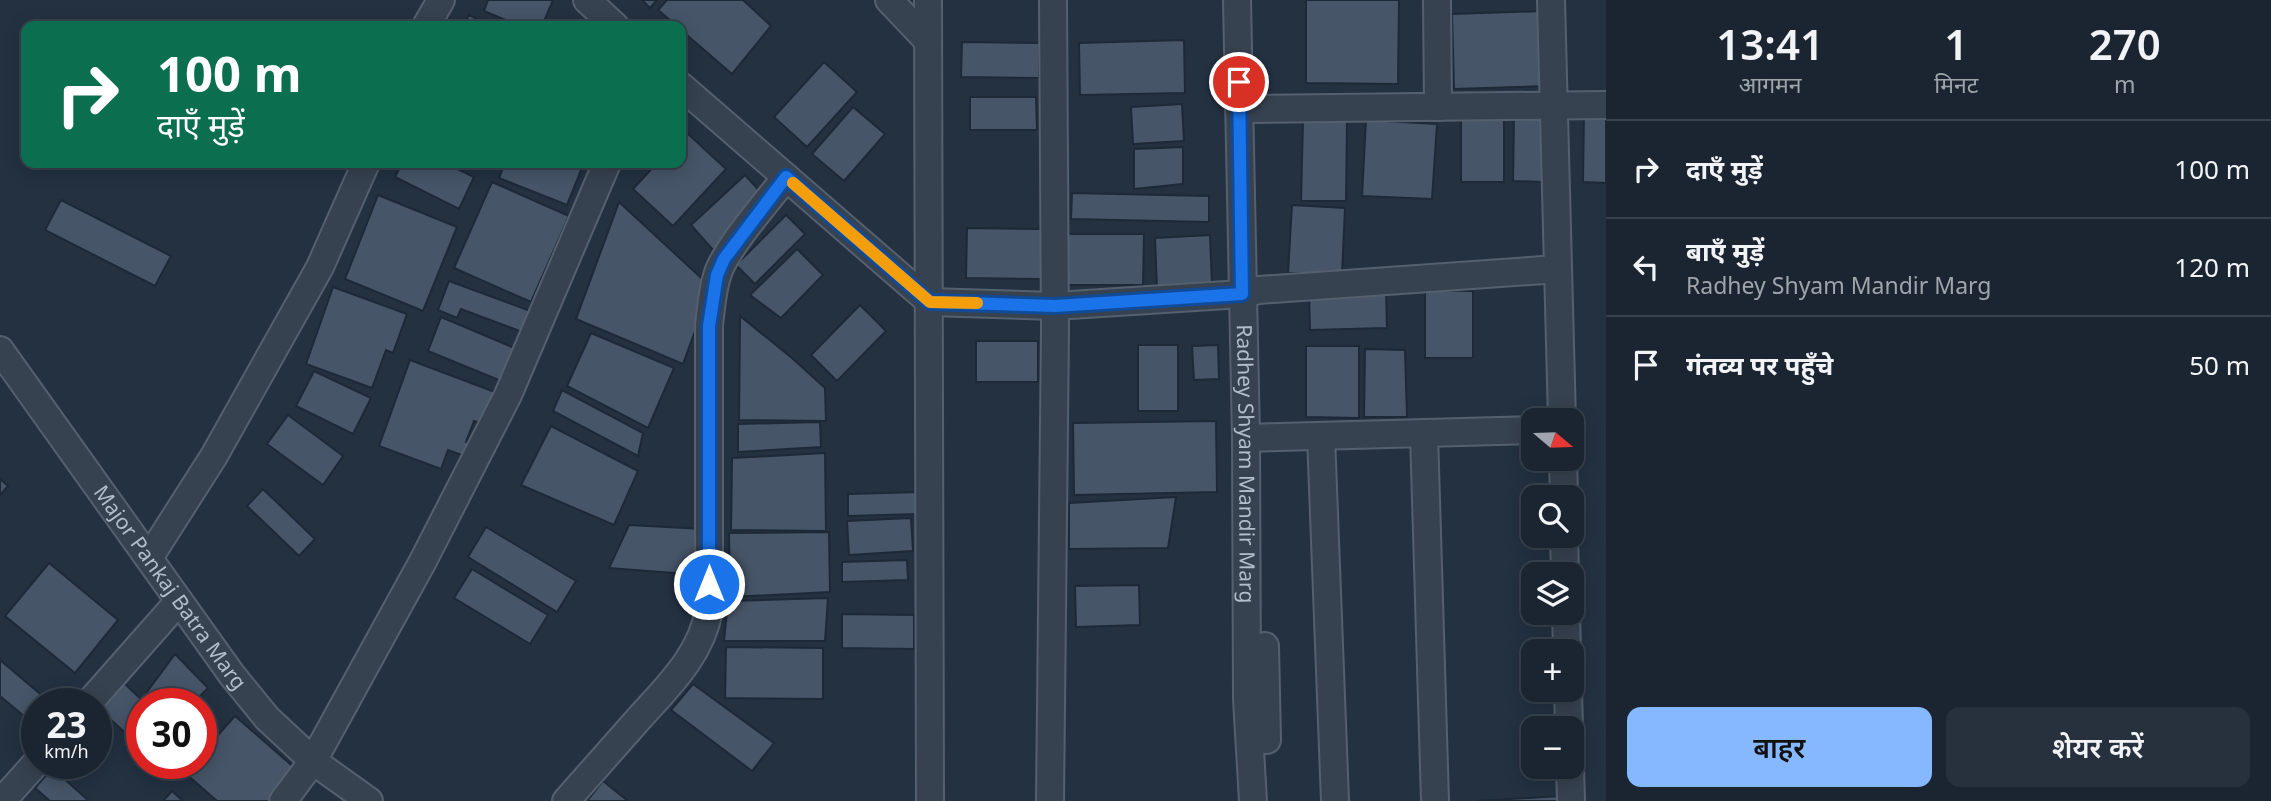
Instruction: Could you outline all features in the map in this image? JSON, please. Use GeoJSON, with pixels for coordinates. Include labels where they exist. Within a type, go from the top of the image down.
{"type":"FeatureCollection","features":[{"type":"Feature","properties":{"kind":"street"},"geometry":{"type":"LineString","coordinates":[[429,21],[441,0]]}},
{"type":"Feature","properties":{"kind":"street"},"geometry":{"type":"LineString","coordinates":[[587,0],[610,21]]}},
{"type":"Feature","properties":{"kind":"street"},"geometry":{"type":"LineString","coordinates":[[889,0],[927,40]]}},
{"type":"Feature","properties":{"kind":"street"},"geometry":{"type":"LineString","coordinates":[[928,0],[930,801]]}},
{"type":"Feature","properties":{"kind":"street"},"geometry":{"type":"LineString","coordinates":[[1050,801],[1055,306],[1053,0]]}},
{"type":"Feature","properties":{"kind":"street","name":"Radhey Shyam Mandir Marg"},"geometry":{"type":"LineString","coordinates":[[1237,0],[1248,109]]}},
{"type":"Feature","properties":{"kind":"street","name":"Radhey Shyam Mandir Marg"},"geometry":{"type":"LineString","coordinates":[[1252,0],[1248,109],[1251,292],[1268,801]]}},
{"type":"Feature","properties":{"kind":"street"},"geometry":{"type":"LineString","coordinates":[[1437,0],[1438,107]]}},
{"type":"Feature","properties":{"kind":"street"},"geometry":{"type":"LineString","coordinates":[[1551,0],[1562,408]]}},
{"type":"Feature","properties":{"kind":"street"},"geometry":{"type":"LineString","coordinates":[[686,90],[930,302],[1055,306],[1558,269]]}},
{"type":"Feature","properties":{"kind":"street"},"geometry":{"type":"LineString","coordinates":[[1248,109],[1606,105]]}},
{"type":"Feature","properties":{"kind":"street"},"geometry":{"type":"LineString","coordinates":[[149,558],[214,456],[320,267],[364,168]]}},
{"type":"Feature","properties":{"kind":"street"},"geometry":{"type":"LineString","coordinates":[[283,801],[313,761],[423,561],[508,395],[605,168]]}},
{"type":"Feature","properties":{"kind":"street"},"geometry":{"type":"LineString","coordinates":[[566,801],[681,671],[706,627],[709,611],[709,326],[713,297],[717,275],[724,259],[786,177]]}},
{"type":"Feature","properties":{"kind":"street","name":"Major Pankaj Batra Marg"},"geometry":{"type":"LineString","coordinates":[[0,350],[179,601],[267,718],[313,761],[369,801]]}},
{"type":"Feature","properties":{"kind":"street"},"geometry":{"type":"LineString","coordinates":[[1254,438],[1521,429]]}},
{"type":"Feature","properties":{"kind":"street"},"geometry":{"type":"LineString","coordinates":[[1424,433],[1434,801]]}},
{"type":"Feature","properties":{"kind":"street"},"geometry":{"type":"LineString","coordinates":[[1321,436],[1335,801]]}},
{"type":"Feature","properties":{"kind":"street","name":"Radhey Shyam Mandir Marg"},"geometry":{"type":"LineString","coordinates":[[1253,801],[1247,699],[1254,438]]}},
{"type":"Feature","properties":{"kind":"street"},"geometry":{"type":"LineString","coordinates":[[102,688],[179,601]]}},
{"type":"Feature","properties":{"kind":"street"},"geometry":{"type":"LineString","coordinates":[[2,801],[22,779]]}},
{"type":"Feature","properties":{"kind":"street"},"geometry":{"type":"LineString","coordinates":[[1570,779],[1571,801]]}},
{"type":"Feature","properties":{"kind":"building"},"geometry":{"type":"Polygon","coordinates":[[[488,0],[553,0],[544,21],[508,21],[484,11],[488,0]]]}},
{"type":"Feature","properties":{"kind":"building"},"geometry":{"type":"Polygon","coordinates":[[[642,0],[657,0],[650,8],[642,0]]]}},
{"type":"Feature","properties":{"kind":"building"},"geometry":{"type":"Polygon","coordinates":[[[667,0],[743,0],[771,26],[732,74],[686,34],[686,21],[671,21],[658,10],[667,0]]]}},
{"type":"Feature","properties":{"kind":"building"},"geometry":{"type":"Polygon","coordinates":[[[1306,0],[1399,0],[1398,84],[1306,83],[1306,0]]]}},
{"type":"Feature","properties":{"kind":"building"},"geometry":{"type":"Polygon","coordinates":[[[1544,11],[1546,86],[1454,89],[1452,14],[1544,11]]]}},
{"type":"Feature","properties":{"kind":"building"},"geometry":{"type":"Polygon","coordinates":[[[469,15],[481,21],[466,21],[469,15]]]}},
{"type":"Feature","properties":{"kind":"building"},"geometry":{"type":"Polygon","coordinates":[[[1184,40],[1185,93],[1080,95],[1079,43],[1184,40]]]}},
{"type":"Feature","properties":{"kind":"building"},"geometry":{"type":"Polygon","coordinates":[[[962,42],[1040,43],[1039,78],[961,77],[962,42]]]}},
{"type":"Feature","properties":{"kind":"building"},"geometry":{"type":"Polygon","coordinates":[[[824,62],[857,92],[807,147],[774,117],[824,62]]]}},
{"type":"Feature","properties":{"kind":"building"},"geometry":{"type":"Polygon","coordinates":[[[970,97],[1036,97],[1037,130],[970,130],[970,97]]]}},
{"type":"Feature","properties":{"kind":"building"},"geometry":{"type":"Polygon","coordinates":[[[1182,104],[1184,141],[1133,144],[1131,107],[1182,104]]]}},
{"type":"Feature","properties":{"kind":"building"},"geometry":{"type":"Polygon","coordinates":[[[853,107],[885,134],[844,181],[812,154],[853,107]]]}},
{"type":"Feature","properties":{"kind":"building"},"geometry":{"type":"Polygon","coordinates":[[[1584,110],[1606,110],[1606,183],[1583,182],[1584,110]]]}},
{"type":"Feature","properties":{"kind":"building"},"geometry":{"type":"Polygon","coordinates":[[[1461,115],[1504,115],[1504,182],[1461,182],[1461,115]]]}},
{"type":"Feature","properties":{"kind":"building"},"geometry":{"type":"Polygon","coordinates":[[[1514,117],[1545,118],[1543,182],[1513,181],[1514,117]]]}},
{"type":"Feature","properties":{"kind":"building"},"geometry":{"type":"Polygon","coordinates":[[[1303,120],[1347,121],[1346,201],[1301,201],[1303,120]]]}},
{"type":"Feature","properties":{"kind":"building"},"geometry":{"type":"Polygon","coordinates":[[[1366,120],[1437,124],[1432,199],[1362,196],[1366,120]]]}},
{"type":"Feature","properties":{"kind":"building"},"geometry":{"type":"Polygon","coordinates":[[[686,132],[726,169],[673,226],[633,189],[652,168],[686,168],[686,132]]]}},
{"type":"Feature","properties":{"kind":"building"},"geometry":{"type":"Polygon","coordinates":[[[1183,147],[1183,184],[1134,189],[1134,149],[1183,147]]]}},
{"type":"Feature","properties":{"kind":"building"},"geometry":{"type":"Polygon","coordinates":[[[400,168],[455,168],[474,177],[459,209],[395,177],[400,168]]]}},
{"type":"Feature","properties":{"kind":"building"},"geometry":{"type":"Polygon","coordinates":[[[503,168],[582,168],[567,205],[499,178],[503,168]]]}},
{"type":"Feature","properties":{"kind":"building"},"geometry":{"type":"Polygon","coordinates":[[[745,175],[767,199],[713,250],[691,225],[745,175]]]}},
{"type":"Feature","properties":{"kind":"building"},"geometry":{"type":"Polygon","coordinates":[[[492,182],[569,216],[531,302],[454,268],[492,182]]]}},
{"type":"Feature","properties":{"kind":"building"},"geometry":{"type":"Polygon","coordinates":[[[1072,193],[1209,196],[1209,222],[1071,219],[1072,193]]]}},
{"type":"Feature","properties":{"kind":"building"},"geometry":{"type":"Polygon","coordinates":[[[378,195],[457,227],[423,311],[345,279],[378,195]]]}},
{"type":"Feature","properties":{"kind":"building"},"geometry":{"type":"Polygon","coordinates":[[[61,200],[171,256],[155,286],[45,230],[61,200]]]}},
{"type":"Feature","properties":{"kind":"building"},"geometry":{"type":"Polygon","coordinates":[[[619,202],[711,287],[683,364],[576,319],[619,202]]]}},
{"type":"Feature","properties":{"kind":"building"},"geometry":{"type":"Polygon","coordinates":[[[1292,205],[1345,208],[1342,275],[1288,273],[1292,205]]]}},
{"type":"Feature","properties":{"kind":"building"},"geometry":{"type":"Polygon","coordinates":[[[786,215],[805,234],[755,284],[736,265],[786,215]]]}},
{"type":"Feature","properties":{"kind":"building"},"geometry":{"type":"Polygon","coordinates":[[[967,228],[1043,229],[1042,279],[966,278],[967,228]]]}},
{"type":"Feature","properties":{"kind":"building"},"geometry":{"type":"Polygon","coordinates":[[[1062,234],[1144,234],[1143,285],[1062,285],[1062,234]]]}},
{"type":"Feature","properties":{"kind":"building"},"geometry":{"type":"Polygon","coordinates":[[[1210,235],[1212,285],[1157,288],[1155,238],[1210,235]]]}},
{"type":"Feature","properties":{"kind":"building"},"geometry":{"type":"Polygon","coordinates":[[[797,249],[823,275],[781,318],[750,295],[797,249]]]}},
{"type":"Feature","properties":{"kind":"building"},"geometry":{"type":"Polygon","coordinates":[[[449,281],[533,312],[525,333],[461,309],[457,318],[438,310],[449,281]]]}},
{"type":"Feature","properties":{"kind":"building"},"geometry":{"type":"Polygon","coordinates":[[[333,287],[407,314],[393,353],[386,350],[372,388],[306,364],[333,287]]]}},
{"type":"Feature","properties":{"kind":"building"},"geometry":{"type":"Polygon","coordinates":[[[1425,290],[1473,291],[1473,358],[1425,358],[1425,290]]]}},
{"type":"Feature","properties":{"kind":"building"},"geometry":{"type":"Polygon","coordinates":[[[1386,291],[1387,328],[1310,330],[1309,293],[1386,291]]]}},
{"type":"Feature","properties":{"kind":"building"},"geometry":{"type":"Polygon","coordinates":[[[860,305],[886,331],[837,381],[811,355],[860,305]]]}},
{"type":"Feature","properties":{"kind":"building"},"geometry":{"type":"Polygon","coordinates":[[[740,316],[825,388],[826,421],[739,420],[740,316]]]}},
{"type":"Feature","properties":{"kind":"building"},"geometry":{"type":"Polygon","coordinates":[[[441,317],[519,350],[506,383],[428,351],[441,317]]]}},
{"type":"Feature","properties":{"kind":"building"},"geometry":{"type":"Polygon","coordinates":[[[591,333],[674,368],[648,428],[567,386],[591,333]]]}},
{"type":"Feature","properties":{"kind":"building"},"geometry":{"type":"Polygon","coordinates":[[[976,341],[1038,341],[1038,382],[976,382],[976,341]]]}},
{"type":"Feature","properties":{"kind":"building"},"geometry":{"type":"Polygon","coordinates":[[[1138,345],[1178,345],[1178,411],[1138,411],[1138,345]]]}},
{"type":"Feature","properties":{"kind":"building"},"geometry":{"type":"Polygon","coordinates":[[[1218,345],[1219,379],[1194,380],[1192,346],[1218,345]]]}},
{"type":"Feature","properties":{"kind":"building"},"geometry":{"type":"Polygon","coordinates":[[[1306,346],[1359,346],[1359,418],[1306,417],[1306,346]]]}},
{"type":"Feature","properties":{"kind":"building"},"geometry":{"type":"Polygon","coordinates":[[[1365,349],[1405,350],[1407,417],[1364,417],[1365,349]]]}},
{"type":"Feature","properties":{"kind":"building"},"geometry":{"type":"Polygon","coordinates":[[[410,360],[495,392],[483,424],[474,421],[466,442],[475,445],[470,458],[448,450],[441,469],[379,446],[410,360]]]}},
{"type":"Feature","properties":{"kind":"building"},"geometry":{"type":"Polygon","coordinates":[[[314,371],[371,398],[353,434],[296,406],[314,371]]]}},
{"type":"Feature","properties":{"kind":"building"},"geometry":{"type":"Polygon","coordinates":[[[562,390],[643,433],[638,456],[553,411],[562,390]]]}},
{"type":"Feature","properties":{"kind":"building"},"geometry":{"type":"Polygon","coordinates":[[[288,415],[343,456],[323,485],[267,444],[288,415]]]}},
{"type":"Feature","properties":{"kind":"building"},"geometry":{"type":"Polygon","coordinates":[[[1216,421],[1217,492],[1074,495],[1073,423],[1216,421]]]}},
{"type":"Feature","properties":{"kind":"building"},"geometry":{"type":"Polygon","coordinates":[[[820,422],[821,447],[738,452],[738,424],[820,422]]]}},
{"type":"Feature","properties":{"kind":"building"},"geometry":{"type":"Polygon","coordinates":[[[551,426],[638,471],[614,525],[521,485],[551,426]]]}},
{"type":"Feature","properties":{"kind":"building"},"geometry":{"type":"Polygon","coordinates":[[[825,453],[826,531],[731,530],[732,458],[825,453]]]}},
{"type":"Feature","properties":{"kind":"building"},"geometry":{"type":"Polygon","coordinates":[[[0,479],[8,486],[0,495],[0,479]]]}},
{"type":"Feature","properties":{"kind":"building"},"geometry":{"type":"Polygon","coordinates":[[[263,489],[315,539],[299,556],[247,506],[263,489]]]}},
{"type":"Feature","properties":{"kind":"building"},"geometry":{"type":"Polygon","coordinates":[[[919,492],[920,514],[848,516],[848,494],[919,492]]]}},
{"type":"Feature","properties":{"kind":"building"},"geometry":{"type":"Polygon","coordinates":[[[1176,497],[1168,548],[1069,549],[1069,503],[1176,497]]]}},
{"type":"Feature","properties":{"kind":"building"},"geometry":{"type":"Polygon","coordinates":[[[911,518],[913,551],[849,555],[847,521],[911,518]]]}},
{"type":"Feature","properties":{"kind":"building"},"geometry":{"type":"Polygon","coordinates":[[[629,525],[704,529],[700,575],[609,568],[629,525]]]}},
{"type":"Feature","properties":{"kind":"building"},"geometry":{"type":"Polygon","coordinates":[[[486,527],[576,581],[557,612],[468,557],[486,527]]]}},
{"type":"Feature","properties":{"kind":"building"},"geometry":{"type":"Polygon","coordinates":[[[829,532],[830,592],[730,597],[729,533],[829,532]]]}},
{"type":"Feature","properties":{"kind":"building"},"geometry":{"type":"Polygon","coordinates":[[[907,560],[908,580],[842,582],[842,562],[907,560]]]}},
{"type":"Feature","properties":{"kind":"building"},"geometry":{"type":"Polygon","coordinates":[[[49,563],[118,620],[75,673],[5,616],[49,563]]]}},
{"type":"Feature","properties":{"kind":"building"},"geometry":{"type":"Polygon","coordinates":[[[472,569],[548,615],[530,644],[454,598],[472,569]]]}},
{"type":"Feature","properties":{"kind":"building"},"geometry":{"type":"Polygon","coordinates":[[[1139,585],[1140,625],[1076,627],[1075,586],[1139,585]]]}},
{"type":"Feature","properties":{"kind":"building"},"geometry":{"type":"Polygon","coordinates":[[[828,598],[825,641],[724,641],[728,601],[828,598]]]}},
{"type":"Feature","properties":{"kind":"building"},"geometry":{"type":"Polygon","coordinates":[[[842,614],[914,615],[914,649],[842,648],[842,614]]]}},
{"type":"Feature","properties":{"kind":"building"},"geometry":{"type":"Polygon","coordinates":[[[726,647],[823,648],[823,699],[725,698],[726,647]]]}},
{"type":"Feature","properties":{"kind":"building"},"geometry":{"type":"Polygon","coordinates":[[[175,654],[208,688],[150,688],[175,654]]]}},
{"type":"Feature","properties":{"kind":"building"},"geometry":{"type":"Polygon","coordinates":[[[0,660],[33,688],[21,688],[21,714],[0,696],[0,660]]]}},
{"type":"Feature","properties":{"kind":"building"},"geometry":{"type":"Polygon","coordinates":[[[123,682],[129,688],[126,688],[126,733],[112,721],[112,694],[123,682]]]}},
{"type":"Feature","properties":{"kind":"building"},"geometry":{"type":"Polygon","coordinates":[[[693,684],[774,743],[752,771],[671,710],[693,684]]]}},
{"type":"Feature","properties":{"kind":"building"},"geometry":{"type":"Polygon","coordinates":[[[235,716],[297,770],[270,801],[217,801],[192,779],[217,779],[217,736],[235,716]]]}},
{"type":"Feature","properties":{"kind":"building"},"geometry":{"type":"Polygon","coordinates":[[[43,779],[64,779],[89,801],[50,801],[35,788],[43,779]]]}},
{"type":"Feature","properties":{"kind":"building"},"geometry":{"type":"Polygon","coordinates":[[[603,781],[628,801],[587,801],[603,781]]]}},
{"type":"Feature","properties":{"kind":"building"},"geometry":{"type":"Polygon","coordinates":[[[172,791],[183,801],[163,801],[172,791]]]}},
{"type":"Feature","properties":{"kind":"building"},"geometry":{"type":"Polygon","coordinates":[[[1560,796],[1560,801],[1477,801],[1560,796]]]}},
{"type":"Feature","properties":{"kind":"slow traffic"},"geometry":{"type":"LineString","coordinates":[[793,183],[930,302],[977,303]]}},
{"type":"Feature","properties":{"kind":"route"},"geometry":{"type":"LineString","coordinates":[[709,584],[709,326],[717,275],[724,259],[786,177],[930,302],[1055,306],[1242,294],[1239,82]]}}]}
